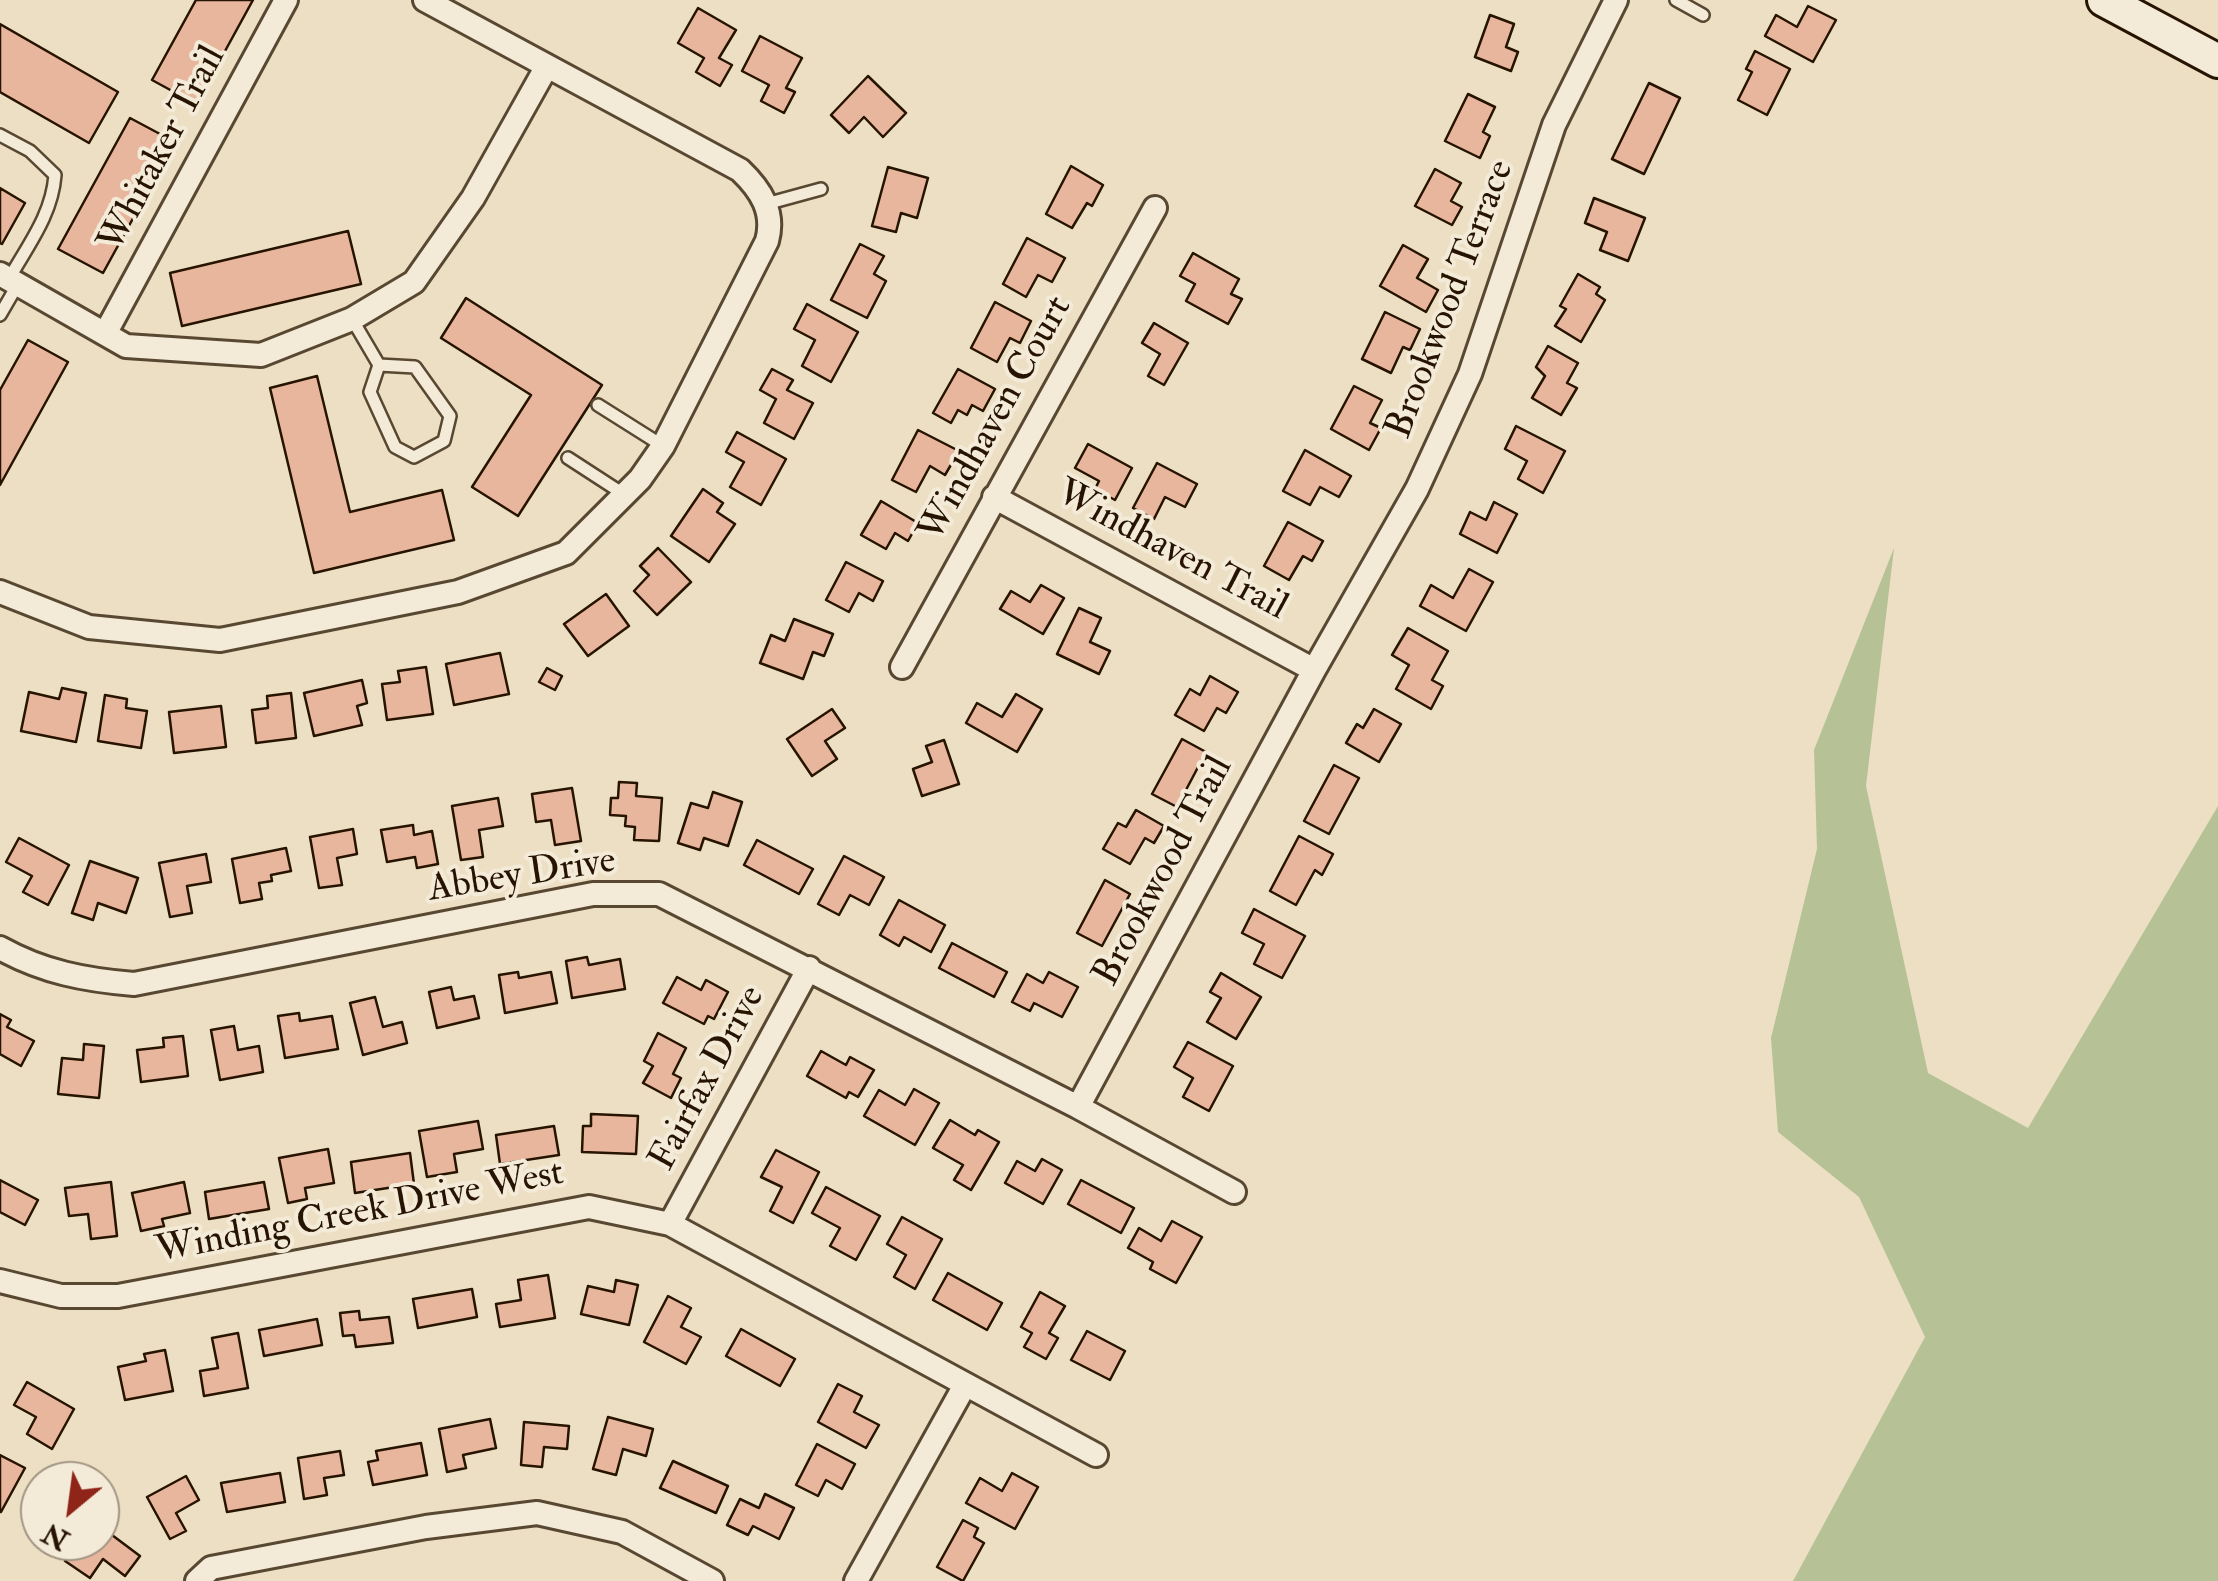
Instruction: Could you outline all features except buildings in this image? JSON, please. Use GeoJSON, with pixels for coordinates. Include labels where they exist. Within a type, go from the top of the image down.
{"type":"FeatureCollection","features":[{"type":"Feature","properties":{"kind":"street","name":"Whitaker Trail"},"geometry":{"type":"LineString","coordinates":[[105,334],[286,0]]}},
{"type":"Feature","properties":{"kind":"street"},"geometry":{"type":"LineString","coordinates":[[0,592],[89,627],[220,640],[458,592],[566,553],[640,479],[663,446],[767,241],[770,218],[766,204],[753,182],[740,170],[425,0]]}},
{"type":"Feature","properties":{"kind":"street","name":"Brookwood Terrace"},"geometry":{"type":"LineString","coordinates":[[1314,670],[1417,489],[1470,374],[1554,125],[1616,0]]}},
{"type":"Feature","properties":{"kind":"street"},"geometry":{"type":"LineString","coordinates":[[2104,0],[2218,61]]}},
{"type":"Feature","properties":{"kind":"street"},"geometry":{"type":"LineString","coordinates":[[9,279],[126,346],[261,354],[352,319],[414,282],[473,198],[547,66]]}},
{"type":"Feature","properties":{"kind":"street","name":"Windhaven Court"},"geometry":{"type":"LineString","coordinates":[[902,668],[1155,208]]}},
{"type":"Feature","properties":{"kind":"street","name":"Windhaven Trail"},"geometry":{"type":"LineString","coordinates":[[994,497],[1314,670]]}},
{"type":"Feature","properties":{"kind":"street","name":"Brookwood Trail"},"geometry":{"type":"LineString","coordinates":[[1078,1107],[1314,670]]}},
{"type":"Feature","properties":{"kind":"street","name":"Abbey Drive"},"geometry":{"type":"LineString","coordinates":[[0,948],[29,964],[81,979],[134,984],[593,894],[659,894],[1078,1107],[1234,1192]]}},
{"type":"Feature","properties":{"kind":"street","name":"Fairfax Drive"},"geometry":{"type":"LineString","coordinates":[[670,1224],[809,968]]}},
{"type":"Feature","properties":{"kind":"street","name":"Winding Creek Drive West"},"geometry":{"type":"LineString","coordinates":[[3,1288],[62,1296],[118,1296],[590,1206],[670,1224],[1096,1455]]}},
{"type":"Feature","properties":{"kind":"street"},"geometry":{"type":"LineString","coordinates":[[856,1581],[965,1384]]}},
{"type":"Feature","properties":{"kind":"street"},"geometry":{"type":"LineString","coordinates":[[198,1581],[211,1568],[426,1527],[537,1514],[622,1532],[712,1581]]}},
{"type":"Feature","properties":{"kind":"lane"},"geometry":{"type":"LineString","coordinates":[[1676,0],[1703,14]]}},
{"type":"Feature","properties":{"kind":"lane"},"geometry":{"type":"LineString","coordinates":[[0,134],[30,152],[55,175],[47,214],[9,279],[0,315]]}},
{"type":"Feature","properties":{"kind":"lane"},"geometry":{"type":"LineString","coordinates":[[766,204],[821,189]]}},
{"type":"Feature","properties":{"kind":"lane"},"geometry":{"type":"LineString","coordinates":[[352,319],[379,365],[370,392],[395,447],[414,457],[444,442],[450,416],[415,368],[379,365]]}},
{"type":"Feature","properties":{"kind":"lane"},"geometry":{"type":"LineString","coordinates":[[598,405],[663,446]]}},
{"type":"Feature","properties":{"kind":"lane"},"geometry":{"type":"LineString","coordinates":[[568,458],[624,495]]}},
{"type":"Feature","properties":{"kind":"green space"},"geometry":{"type":"Polygon","coordinates":[[[1894,548],[1866,786],[1928,1073],[2028,1128],[2218,806],[2218,1581],[1793,1581],[1925,1337],[1859,1197],[1778,1132],[1771,1038],[1817,849],[1814,750],[1894,548]]]}}]}
